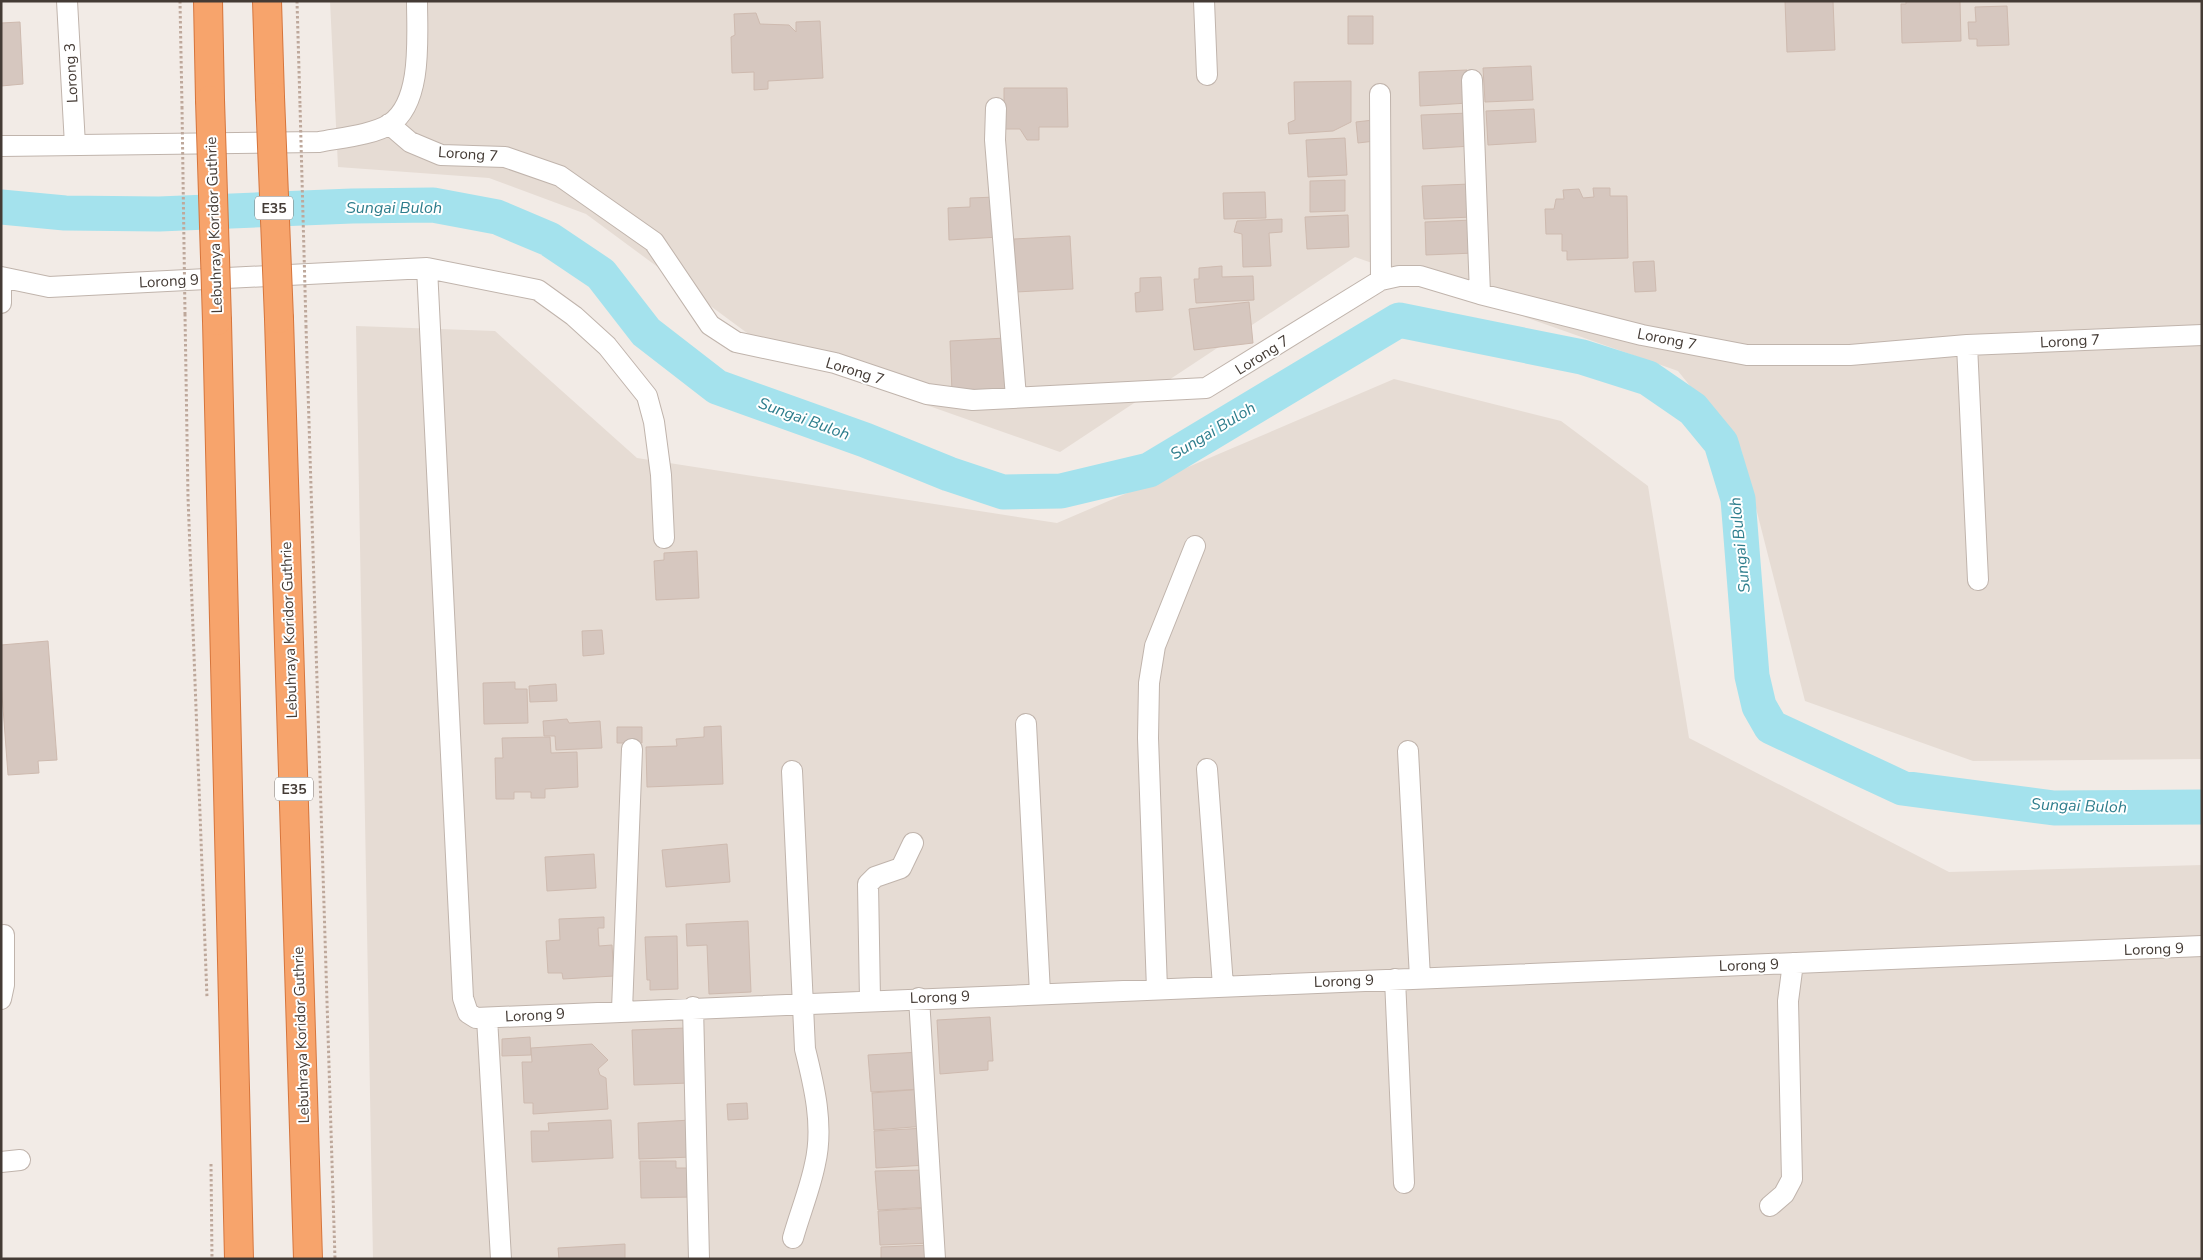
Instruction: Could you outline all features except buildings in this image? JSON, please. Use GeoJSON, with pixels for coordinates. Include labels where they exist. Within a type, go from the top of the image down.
{"type":"FeatureCollection","features":[{"type":"Feature","properties":{"kind":"highway","name":"Lebuhraya Koridor Guthrie"},"geometry":{"type":"LineString","coordinates":[[208,1],[239,1259]]}},
{"type":"Feature","properties":{"kind":"highway","name":"Lebuhraya Koridor Guthrie"},"geometry":{"type":"LineString","coordinates":[[267,1],[279,318],[308,1259]]}},
{"type":"Feature","properties":{"kind":"street","name":"Lorong 3"},"geometry":{"type":"LineString","coordinates":[[68,1],[75,145]]}},
{"type":"Feature","properties":{"kind":"street"},"geometry":{"type":"LineString","coordinates":[[1,146],[319,142],[360,134],[389,124],[404,111],[411,92],[416,64],[417,1]]}},
{"type":"Feature","properties":{"kind":"street"},"geometry":{"type":"LineString","coordinates":[[1204,1],[1207,75]]}},
{"type":"Feature","properties":{"kind":"street"},"geometry":{"type":"LineString","coordinates":[[1472,80],[1480,294]]}},
{"type":"Feature","properties":{"kind":"street"},"geometry":{"type":"LineString","coordinates":[[1380,94],[1381,280]]}},
{"type":"Feature","properties":{"kind":"street"},"geometry":{"type":"LineString","coordinates":[[996,108],[995,140],[1016,397]]}},
{"type":"Feature","properties":{"kind":"street","name":"Lorong 7"},"geometry":{"type":"LineString","coordinates":[[389,124],[410,142],[441,155],[505,157],[560,176],[654,242],[710,325],[736,342],[835,362],[927,394],[973,400],[1206,388],[1381,280],[1399,276],[1420,276],[1480,294],[1642,335],[1747,355],[1850,355],[1967,345],[2202,335]]}},
{"type":"Feature","properties":{"kind":"street"},"geometry":{"type":"LineString","coordinates":[[427,268],[463,998],[468,1013],[476,1018],[487,1018],[501,1259]]}},
{"type":"Feature","properties":{"kind":"street","name":"Lorong 9"},"geometry":{"type":"LineString","coordinates":[[1,278],[49,287],[427,268],[538,290],[574,316],[607,346],[647,396],[654,422],[661,475],[664,538]]}},
{"type":"Feature","properties":{"kind":"street"},"geometry":{"type":"LineString","coordinates":[[1,278],[1,304]]}},
{"type":"Feature","properties":{"kind":"street"},"geometry":{"type":"LineString","coordinates":[[1967,345],[1978,580]]}},
{"type":"Feature","properties":{"kind":"street"},"geometry":{"type":"LineString","coordinates":[[1156,989],[1148,738],[1150,683],[1155,646],[1195,546]]}},
{"type":"Feature","properties":{"kind":"street"},"geometry":{"type":"LineString","coordinates":[[1026,724],[1040,993]]}},
{"type":"Feature","properties":{"kind":"street"},"geometry":{"type":"LineString","coordinates":[[622,1010],[632,749]]}},
{"type":"Feature","properties":{"kind":"street"},"geometry":{"type":"LineString","coordinates":[[1408,751],[1420,978]]}},
{"type":"Feature","properties":{"kind":"street"},"geometry":{"type":"LineString","coordinates":[[1207,769],[1223,986]]}},
{"type":"Feature","properties":{"kind":"street"},"geometry":{"type":"LineString","coordinates":[[792,771],[805,1049],[814,1089],[818,1128],[816,1162],[793,1238]]}},
{"type":"Feature","properties":{"kind":"street"},"geometry":{"type":"LineString","coordinates":[[870,1000],[867,888],[875,877],[904,866],[913,843]]}},
{"type":"Feature","properties":{"kind":"street"},"geometry":{"type":"LineString","coordinates":[[1,999],[4,985],[4,935]]}},
{"type":"Feature","properties":{"kind":"street","name":"Lorong 9"},"geometry":{"type":"LineString","coordinates":[[487,1018],[693,1007],[2202,946]]}},
{"type":"Feature","properties":{"kind":"street"},"geometry":{"type":"LineString","coordinates":[[1770,1206],[1784,1194],[1792,1179],[1788,1001],[1793,963]]}},
{"type":"Feature","properties":{"kind":"street"},"geometry":{"type":"LineString","coordinates":[[1396,979],[1404,1183]]}},
{"type":"Feature","properties":{"kind":"street"},"geometry":{"type":"LineString","coordinates":[[919,998],[935,1259]]}},
{"type":"Feature","properties":{"kind":"street"},"geometry":{"type":"LineString","coordinates":[[693,1007],[699,1259]]}},
{"type":"Feature","properties":{"kind":"path"},"geometry":{"type":"LineString","coordinates":[[180,1],[188,497],[208,1008]]}},
{"type":"Feature","properties":{"kind":"path"},"geometry":{"type":"LineString","coordinates":[[297,1],[335,1259]]}},
{"type":"Feature","properties":{"kind":"path"},"geometry":{"type":"LineString","coordinates":[[211,1163],[212,1259]]}},
{"type":"Feature","properties":{"kind":"shaded area"},"geometry":{"type":"Polygon","coordinates":[[[330,1],[2202,1],[2202,759],[1973,761],[1805,701],[1741,449],[1678,371],[1355,257],[1060,452],[770,350],[586,214],[489,178],[338,167],[330,1]]]}},
{"type":"Feature","properties":{"kind":"shaded area"},"geometry":{"type":"Polygon","coordinates":[[[356,326],[495,331],[637,458],[1057,523],[1394,379],[1561,421],[1648,486],[1689,738],[1949,872],[2202,865],[2202,1259],[373,1259],[356,326]]]}},
{"type":"Feature","properties":{"kind":"waterway","name":"Sungai Buloh"},"geometry":{"type":"LineString","coordinates":[[1,207],[65,213],[159,214],[352,206],[433,205],[497,217],[549,239],[601,274],[646,332],[717,387],[865,440],[949,474],[1003,492],[1061,491],[1149,470],[1399,320],[1582,357],[1648,378],[1693,409],[1721,443],[1738,499],[1752,676],[1759,706],[1771,727],[1902,788],[2054,808],[2202,807]]}}]}
